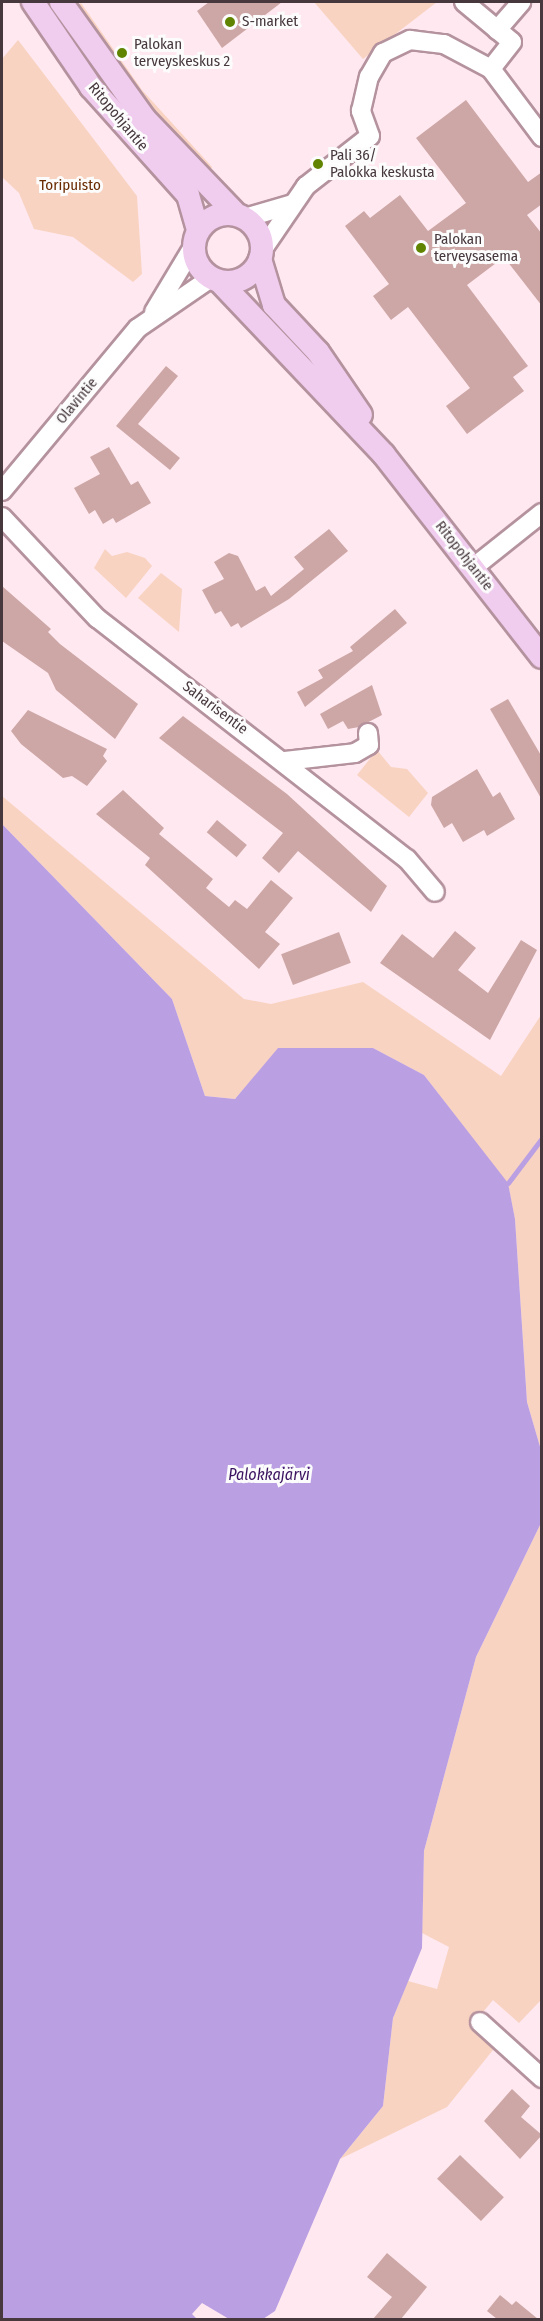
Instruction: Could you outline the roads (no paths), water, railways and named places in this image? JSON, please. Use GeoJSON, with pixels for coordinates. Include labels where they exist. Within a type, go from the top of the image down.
{"type":"FeatureCollection","features":[{"type":"Feature","properties":{"kind":"main road","name":"Ritopohjantie"},"geometry":{"type":"LineString","coordinates":[[33,2],[97,94],[188,195],[195,239]]}},
{"type":"Feature","properties":{"kind":"main road","name":"Ritopohjantie"},"geometry":{"type":"LineString","coordinates":[[62,2],[144,118],[240,215]]}},
{"type":"Feature","properties":{"kind":"main road"},"geometry":{"type":"LineString","coordinates":[[240,215],[256,228],[262,254],[249,276],[215,280],[199,267],[195,239],[211,218],[240,215]]}},
{"type":"Feature","properties":{"kind":"main road","name":"Ritopohjantie"},"geometry":{"type":"LineString","coordinates":[[262,254],[263,282],[274,305],[353,400],[384,455]]}},
{"type":"Feature","properties":{"kind":"main road","name":"Ritopohjantie"},"geometry":{"type":"LineString","coordinates":[[215,280],[384,455],[474,567],[542,657]]}},
{"type":"Feature","properties":{"kind":"street"},"geometry":{"type":"LineString","coordinates":[[464,2],[512,42],[491,69]]}},
{"type":"Feature","properties":{"kind":"street"},"geometry":{"type":"LineString","coordinates":[[497,30],[521,2]]}},
{"type":"Feature","properties":{"kind":"street"},"geometry":{"type":"LineString","coordinates":[[262,254],[306,186],[370,136],[363,100],[383,53],[410,40],[444,44],[491,69],[542,137]]}},
{"type":"Feature","properties":{"kind":"street"},"geometry":{"type":"LineString","coordinates":[[240,215],[293,204]]}},
{"type":"Feature","properties":{"kind":"street","name":"Olavintie"},"geometry":{"type":"LineString","coordinates":[[2,491],[154,312],[195,239]]}},
{"type":"Feature","properties":{"kind":"street","name":"Olavintie"},"geometry":{"type":"LineString","coordinates":[[154,312],[215,280]]}},
{"type":"Feature","properties":{"kind":"street"},"geometry":{"type":"LineString","coordinates":[[474,567],[542,513]]}},
{"type":"Feature","properties":{"kind":"street","name":"Saharisentie"},"geometry":{"type":"LineString","coordinates":[[2,517],[97,618],[285,761],[407,859],[435,892]]}},
{"type":"Feature","properties":{"kind":"street"},"geometry":{"type":"LineString","coordinates":[[285,761],[355,753],[369,745],[368,733]]}},
{"type":"Feature","properties":{"kind":"street"},"geometry":{"type":"LineString","coordinates":[[480,2022],[542,2078]]}},
{"type":"Feature","properties":{"kind":"water","name":"Palokkajärvi"},"geometry":{"type":"Polygon","coordinates":[[[2,824],[172,999],[205,1096],[235,1099],[278,1048],[373,1048],[424,1075],[508,1183],[515,1219],[527,1402],[541,1450],[541,1523],[476,1657],[424,1851],[422,1948],[393,2018],[383,2106],[340,2159],[275,2311],[263,2319],[229,2319],[202,2303],[192,2314],[197,2319],[2,2319],[2,824]]]}},
{"type":"Feature","properties":{"kind":"waterway"},"geometry":{"type":"LineString","coordinates":[[508,1183],[542,1138]]}},
{"type":"Feature","properties":{"kind":"place","name":"S-market"},"geometry":{"type":"Point","coordinates":[230,22]}},
{"type":"Feature","properties":{"kind":"place","name":"Palokan terveyskeskus 2"},"geometry":{"type":"Point","coordinates":[122,53]}},
{"type":"Feature","properties":{"kind":"place","name":"Pali 36/ Palokka keskusta"},"geometry":{"type":"Point","coordinates":[318,164]}},
{"type":"Feature","properties":{"kind":"place","name":"Palokan terveysasema"},"geometry":{"type":"Point","coordinates":[421,248]}},
{"type":"Feature","properties":{"kind":"park label","name":"Toripuisto"},"geometry":{"type":"Point","coordinates":[70,186]}}]}
